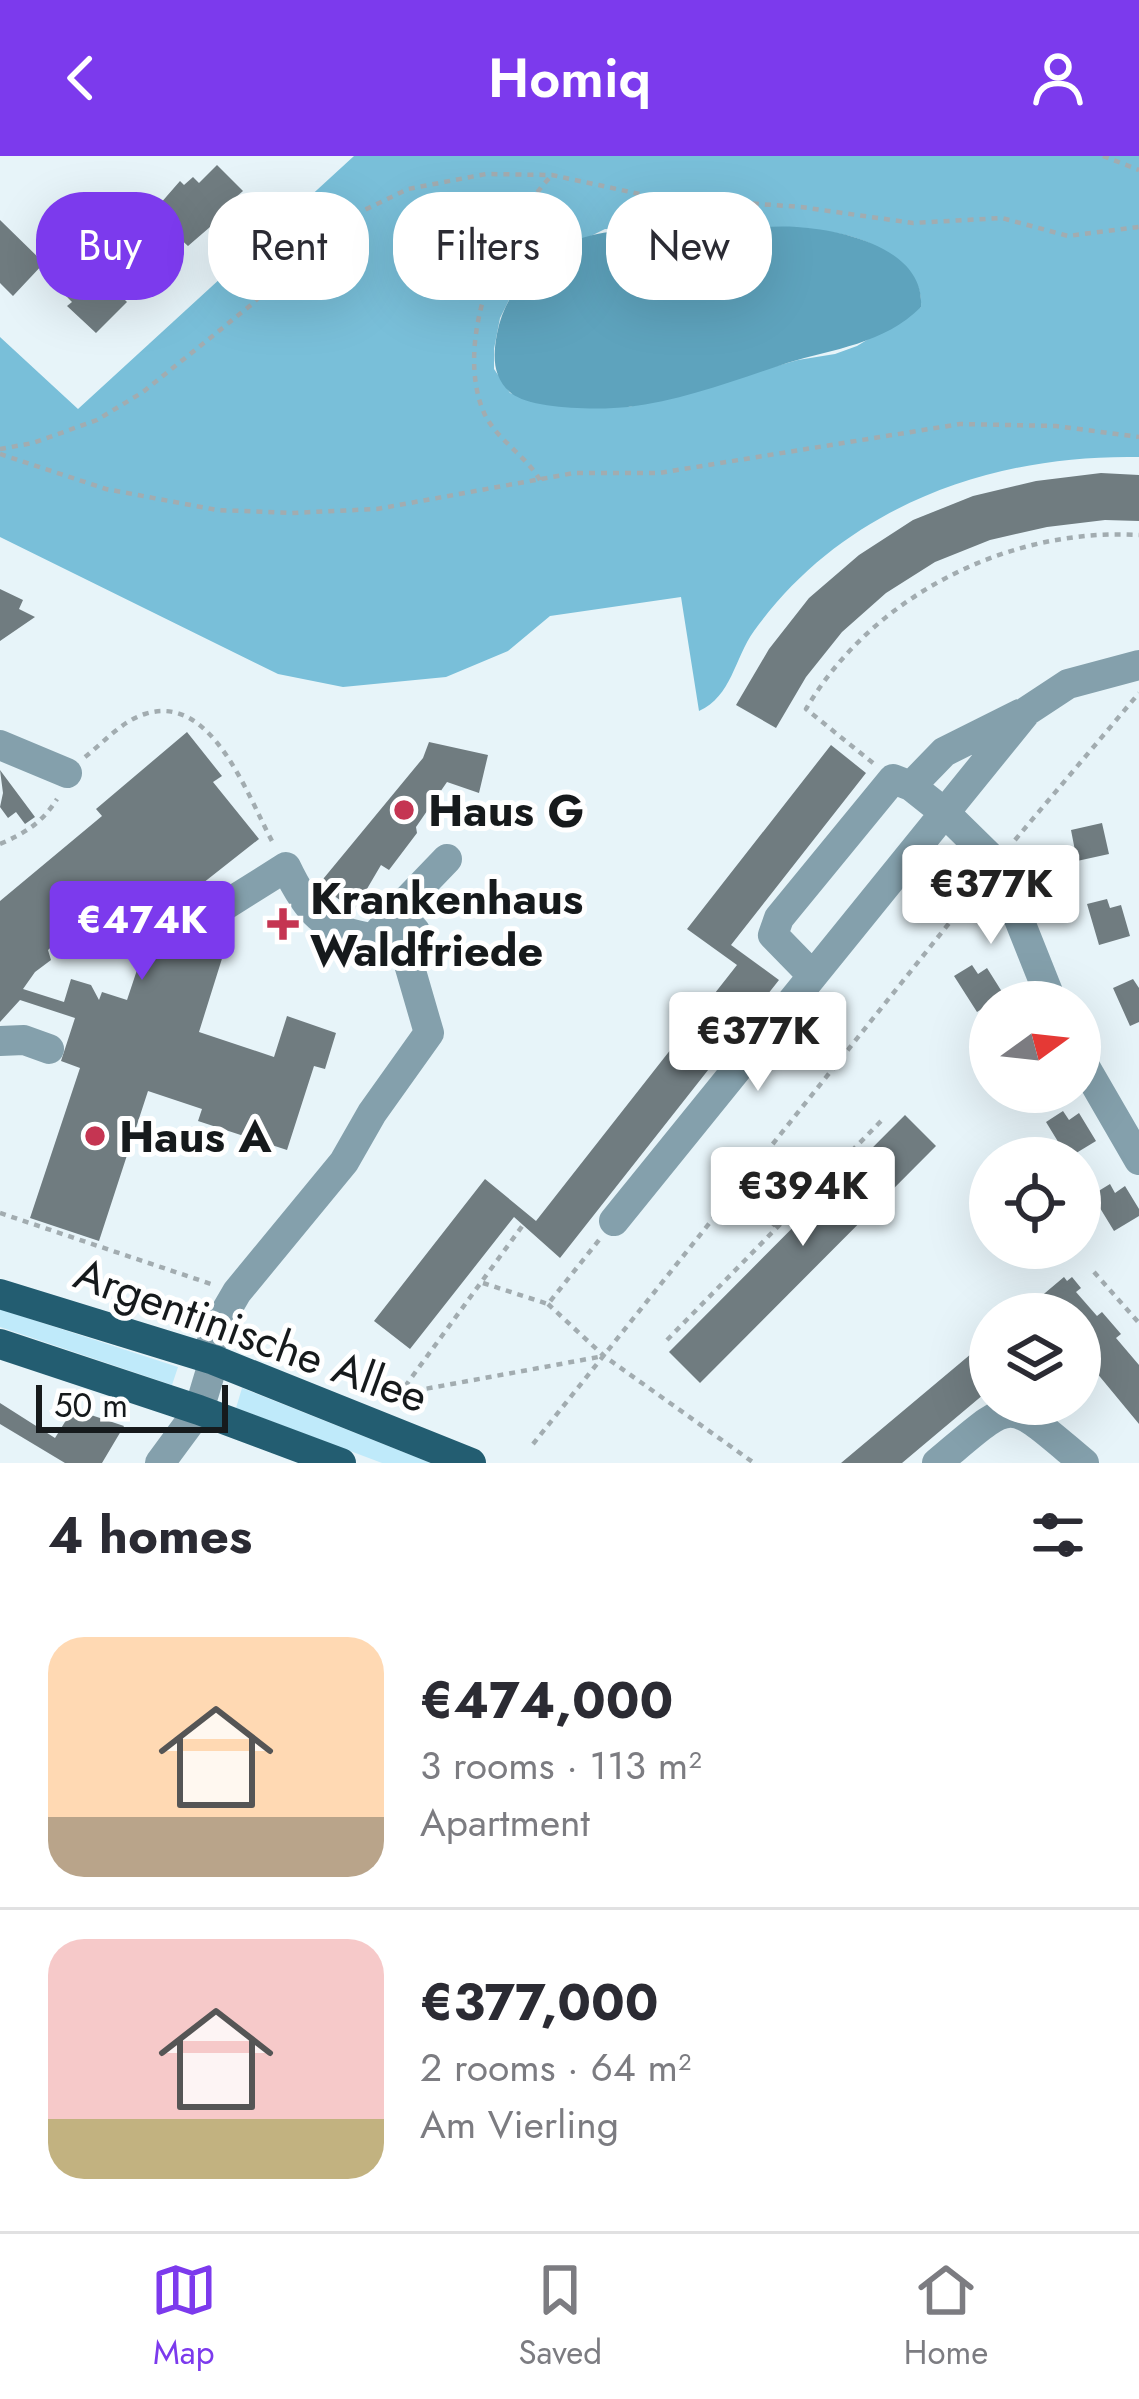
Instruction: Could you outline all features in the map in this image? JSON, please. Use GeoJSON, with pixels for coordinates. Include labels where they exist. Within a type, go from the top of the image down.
{"type":"FeatureCollection","features":[{"type":"Feature","properties":{"kind":"main road","name":"Argentinische Allee"},"geometry":{"type":"LineString","coordinates":[[0,1294],[210,1359],[471,1463]]}},
{"type":"Feature","properties":{"kind":"main road","name":"Argentinische Allee"},"geometry":{"type":"LineString","coordinates":[[0,1345],[199,1410],[341,1463]]}},
{"type":"Feature","properties":{"kind":"street"},"geometry":{"type":"LineString","coordinates":[[812,974],[773,935],[778,918],[902,782],[944,752],[1027,711],[1068,684],[1139,665]]}},
{"type":"Feature","properties":{"kind":"street"},"geometry":{"type":"LineString","coordinates":[[614,1221],[1027,711]]}},
{"type":"Feature","properties":{"kind":"street"},"geometry":{"type":"LineString","coordinates":[[0,745],[67,773]]}},
{"type":"Feature","properties":{"kind":"street"},"geometry":{"type":"LineString","coordinates":[[902,782],[945,813],[997,865],[1044,981]]}},
{"type":"Feature","properties":{"kind":"street"},"geometry":{"type":"LineString","coordinates":[[208,916],[286,867],[306,909],[351,936],[374,938],[447,859]]}},
{"type":"Feature","properties":{"kind":"street"},"geometry":{"type":"LineString","coordinates":[[160,1463],[199,1410],[216,1328],[237,1292],[344,1162],[429,1033],[404,946],[416,932],[397,911]]}},
{"type":"Feature","properties":{"kind":"street"},"geometry":{"type":"LineString","coordinates":[[0,1041],[24,1040],[49,1049]]}},
{"type":"Feature","properties":{"kind":"street"},"geometry":{"type":"LineString","coordinates":[[1101,1094],[1139,1160]]}},
{"type":"Feature","properties":{"kind":"street"},"geometry":{"type":"LineString","coordinates":[[937,1463],[1004,1411],[1018,1411],[1066,1458]]}},
{"type":"Feature","properties":{"kind":"path"},"geometry":{"type":"LineString","coordinates":[[1103,156],[1139,170]]}},
{"type":"Feature","properties":{"kind":"path"},"geometry":{"type":"LineString","coordinates":[[0,452],[97,420],[143,392],[251,305],[307,250],[352,216],[408,189],[486,174],[552,176],[649,196],[801,207],[913,223],[1002,218],[1068,236],[1139,227]]}},
{"type":"Feature","properties":{"kind":"path"},"geometry":{"type":"LineString","coordinates":[[540,480],[496,433],[482,410],[475,343],[493,269],[519,219],[552,176]]}},
{"type":"Feature","properties":{"kind":"path"},"geometry":{"type":"LineString","coordinates":[[0,452],[106,489],[217,510],[290,513],[377,509],[574,473],[659,473],[960,424],[1056,426],[1139,437]]}},
{"type":"Feature","properties":{"kind":"path"},"geometry":{"type":"LineString","coordinates":[[902,782],[806,709],[823,681],[874,626],[925,589],[986,559],[1066,540],[1139,535]]}},
{"type":"Feature","properties":{"kind":"path"},"geometry":{"type":"LineString","coordinates":[[533,1444],[1040,807],[1139,693]]}},
{"type":"Feature","properties":{"kind":"path"},"geometry":{"type":"LineString","coordinates":[[0,844],[46,817],[67,784],[67,773],[119,728],[141,715],[163,710],[193,720],[220,746],[246,786],[286,867]]}},
{"type":"Feature","properties":{"kind":"path"},"geometry":{"type":"LineString","coordinates":[[667,1340],[884,1118]]}},
{"type":"Feature","properties":{"kind":"path"},"geometry":{"type":"LineString","coordinates":[[735,1190],[778,1228]]}},
{"type":"Feature","properties":{"kind":"path"},"geometry":{"type":"LineString","coordinates":[[0,1213],[237,1292]]}},
{"type":"Feature","properties":{"kind":"path"},"geometry":{"type":"LineString","coordinates":[[548,1304],[614,1221]]}},
{"type":"Feature","properties":{"kind":"path"},"geometry":{"type":"LineString","coordinates":[[523,1225],[399,1395],[604,1356]]}},
{"type":"Feature","properties":{"kind":"path"},"geometry":{"type":"LineString","coordinates":[[1094,1272],[1139,1323]]}},
{"type":"Feature","properties":{"kind":"path"},"geometry":{"type":"LineString","coordinates":[[483,1283],[548,1304],[604,1356],[754,1463]]}},
{"type":"Feature","properties":{"kind":"shaded area"},"geometry":{"type":"Polygon","coordinates":[[[354,156],[1139,156],[1139,457],[1029,465],[924,496],[876,521],[831,551],[790,588],[754,631],[719,696],[699,711],[681,597],[550,616],[508,651],[446,677],[343,687],[278,674],[0,537],[0,337],[78,409],[208,290],[208,300],[369,300],[369,192],[315,192],[354,156]]]}},
{"type":"Feature","properties":{"kind":"shaded area"},"geometry":{"type":"Polygon","coordinates":[[[772,227],[797,227],[857,238],[895,257],[919,287],[921,307],[891,329],[857,344],[648,404],[550,406],[521,399],[505,387],[497,373],[501,318],[509,300],[582,300],[582,238],[606,233],[606,300],[772,300],[772,227]]]}},
{"type":"Feature","properties":{"kind":"shaded area"},"geometry":{"type":"Polygon","coordinates":[[[0,1309],[178,1367],[172,1385],[0,1327],[0,1309]]]}},
{"type":"Feature","properties":{"kind":"shaded area"},"geometry":{"type":"Polygon","coordinates":[[[242,1388],[431,1463],[382,1463],[236,1408],[242,1388]]]}},
{"type":"Feature","properties":{"kind":"building"},"geometry":{"type":"Polygon","coordinates":[[[217,165],[243,191],[208,192],[208,229],[188,246],[184,242],[184,192],[170,192],[180,181],[184,185],[193,177],[199,183],[217,165]]]}},
{"type":"Feature","properties":{"kind":"building"},"geometry":{"type":"Polygon","coordinates":[[[0,220],[36,255],[36,272],[13,296],[0,283],[0,220]]]}},
{"type":"Feature","properties":{"kind":"building"},"geometry":{"type":"Polygon","coordinates":[[[72,302],[127,302],[96,333],[67,306],[72,302]]]}},
{"type":"Feature","properties":{"kind":"building"},"geometry":{"type":"Polygon","coordinates":[[[1101,473],[1139,475],[1139,521],[1047,527],[990,540],[935,562],[886,593],[842,632],[806,677],[776,728],[736,705],[769,649],[809,598],[859,555],[913,520],[973,496],[1036,481],[1101,473]]]}},
{"type":"Feature","properties":{"kind":"building"},"geometry":{"type":"Polygon","coordinates":[[[0,589],[23,600],[19,609],[35,617],[0,641],[0,589]]]}},
{"type":"Feature","properties":{"kind":"building"},"geometry":{"type":"Polygon","coordinates":[[[187,732],[222,776],[213,782],[259,839],[184,898],[225,949],[199,1032],[274,1057],[287,1016],[336,1033],[325,1069],[314,1066],[287,1150],[198,1121],[202,1109],[148,1091],[99,1241],[30,1218],[80,1068],[61,1061],[75,1018],[20,1000],[0,1022],[0,901],[102,816],[96,809],[187,732]],[[95,907],[48,950],[51,960],[23,989],[64,1002],[71,979],[91,985],[99,1000],[102,992],[127,1000],[140,961],[95,907]]]}},
{"type":"Feature","properties":{"kind":"building","name":"Haus G"},"geometry":{"type":"Polygon","coordinates":[[[429,742],[488,755],[479,793],[447,782],[416,827],[417,833],[389,870],[381,865],[354,911],[319,884],[423,758],[429,742]]]}},
{"type":"Feature","properties":{"kind":"building"},"geometry":{"type":"Polygon","coordinates":[[[831,745],[866,773],[731,945],[779,980],[560,1258],[514,1217],[410,1349],[374,1321],[485,1179],[536,1221],[737,965],[687,929],[831,745]]]}},
{"type":"Feature","properties":{"kind":"building"},"geometry":{"type":"Polygon","coordinates":[[[0,770],[35,817],[25,824],[16,812],[8,818],[0,807],[0,770]]]}},
{"type":"Feature","properties":{"kind":"building"},"geometry":{"type":"Polygon","coordinates":[[[1102,823],[1109,854],[1077,861],[1071,830],[1102,823]]]}},
{"type":"Feature","properties":{"kind":"building"},"geometry":{"type":"Polygon","coordinates":[[[1107,899],[1110,908],[1121,905],[1130,936],[1099,945],[1087,904],[1107,899]]]}},
{"type":"Feature","properties":{"kind":"building"},"geometry":{"type":"Polygon","coordinates":[[[972,965],[978,974],[987,968],[995,981],[969,981],[969,999],[954,976],[972,965]]]}},
{"type":"Feature","properties":{"kind":"building"},"geometry":{"type":"Polygon","coordinates":[[[1133,979],[1139,988],[1139,1022],[1130,1026],[1113,988],[1133,979]]]}},
{"type":"Feature","properties":{"kind":"building"},"geometry":{"type":"Polygon","coordinates":[[[1060,1113],[1069,1120],[1079,1113],[1094,1137],[1055,1137],[1046,1122],[1060,1113]]]}},
{"type":"Feature","properties":{"kind":"building"},"geometry":{"type":"Polygon","coordinates":[[[905,1115],[936,1146],[700,1383],[669,1352],[905,1115]]]}},
{"type":"Feature","properties":{"kind":"building"},"geometry":{"type":"Polygon","coordinates":[[[1110,1184],[1115,1193],[1125,1186],[1139,1216],[1114,1231],[1101,1210],[1101,1190],[1110,1184]]]}},
{"type":"Feature","properties":{"kind":"building"},"geometry":{"type":"Polygon","coordinates":[[[1064,1277],[1067,1281],[1072,1277],[1081,1288],[1077,1293],[1045,1293],[1064,1277]]]}},
{"type":"Feature","properties":{"kind":"building"},"geometry":{"type":"Polygon","coordinates":[[[1102,1312],[1139,1365],[1139,1424],[1101,1378],[1102,1312]]]}},
{"type":"Feature","properties":{"kind":"building"},"geometry":{"type":"Polygon","coordinates":[[[969,1356],[969,1407],[902,1463],[841,1463],[969,1356]]]}},
{"type":"Feature","properties":{"kind":"building"},"geometry":{"type":"Polygon","coordinates":[[[0,1403],[55,1438],[73,1409],[124,1426],[102,1463],[65,1463],[0,1424],[0,1403]]]}},
{"type":"Feature","properties":{"kind":"place","name":"Haus G"},"geometry":{"type":"Point","coordinates":[404,810]}},
{"type":"Feature","properties":{"kind":"place","name":"Krankenhaus Waldfriede"},"geometry":{"type":"Point","coordinates":[283,924]}},
{"type":"Feature","properties":{"kind":"place","name":"Haus A"},"geometry":{"type":"Point","coordinates":[95,1136]}}]}
